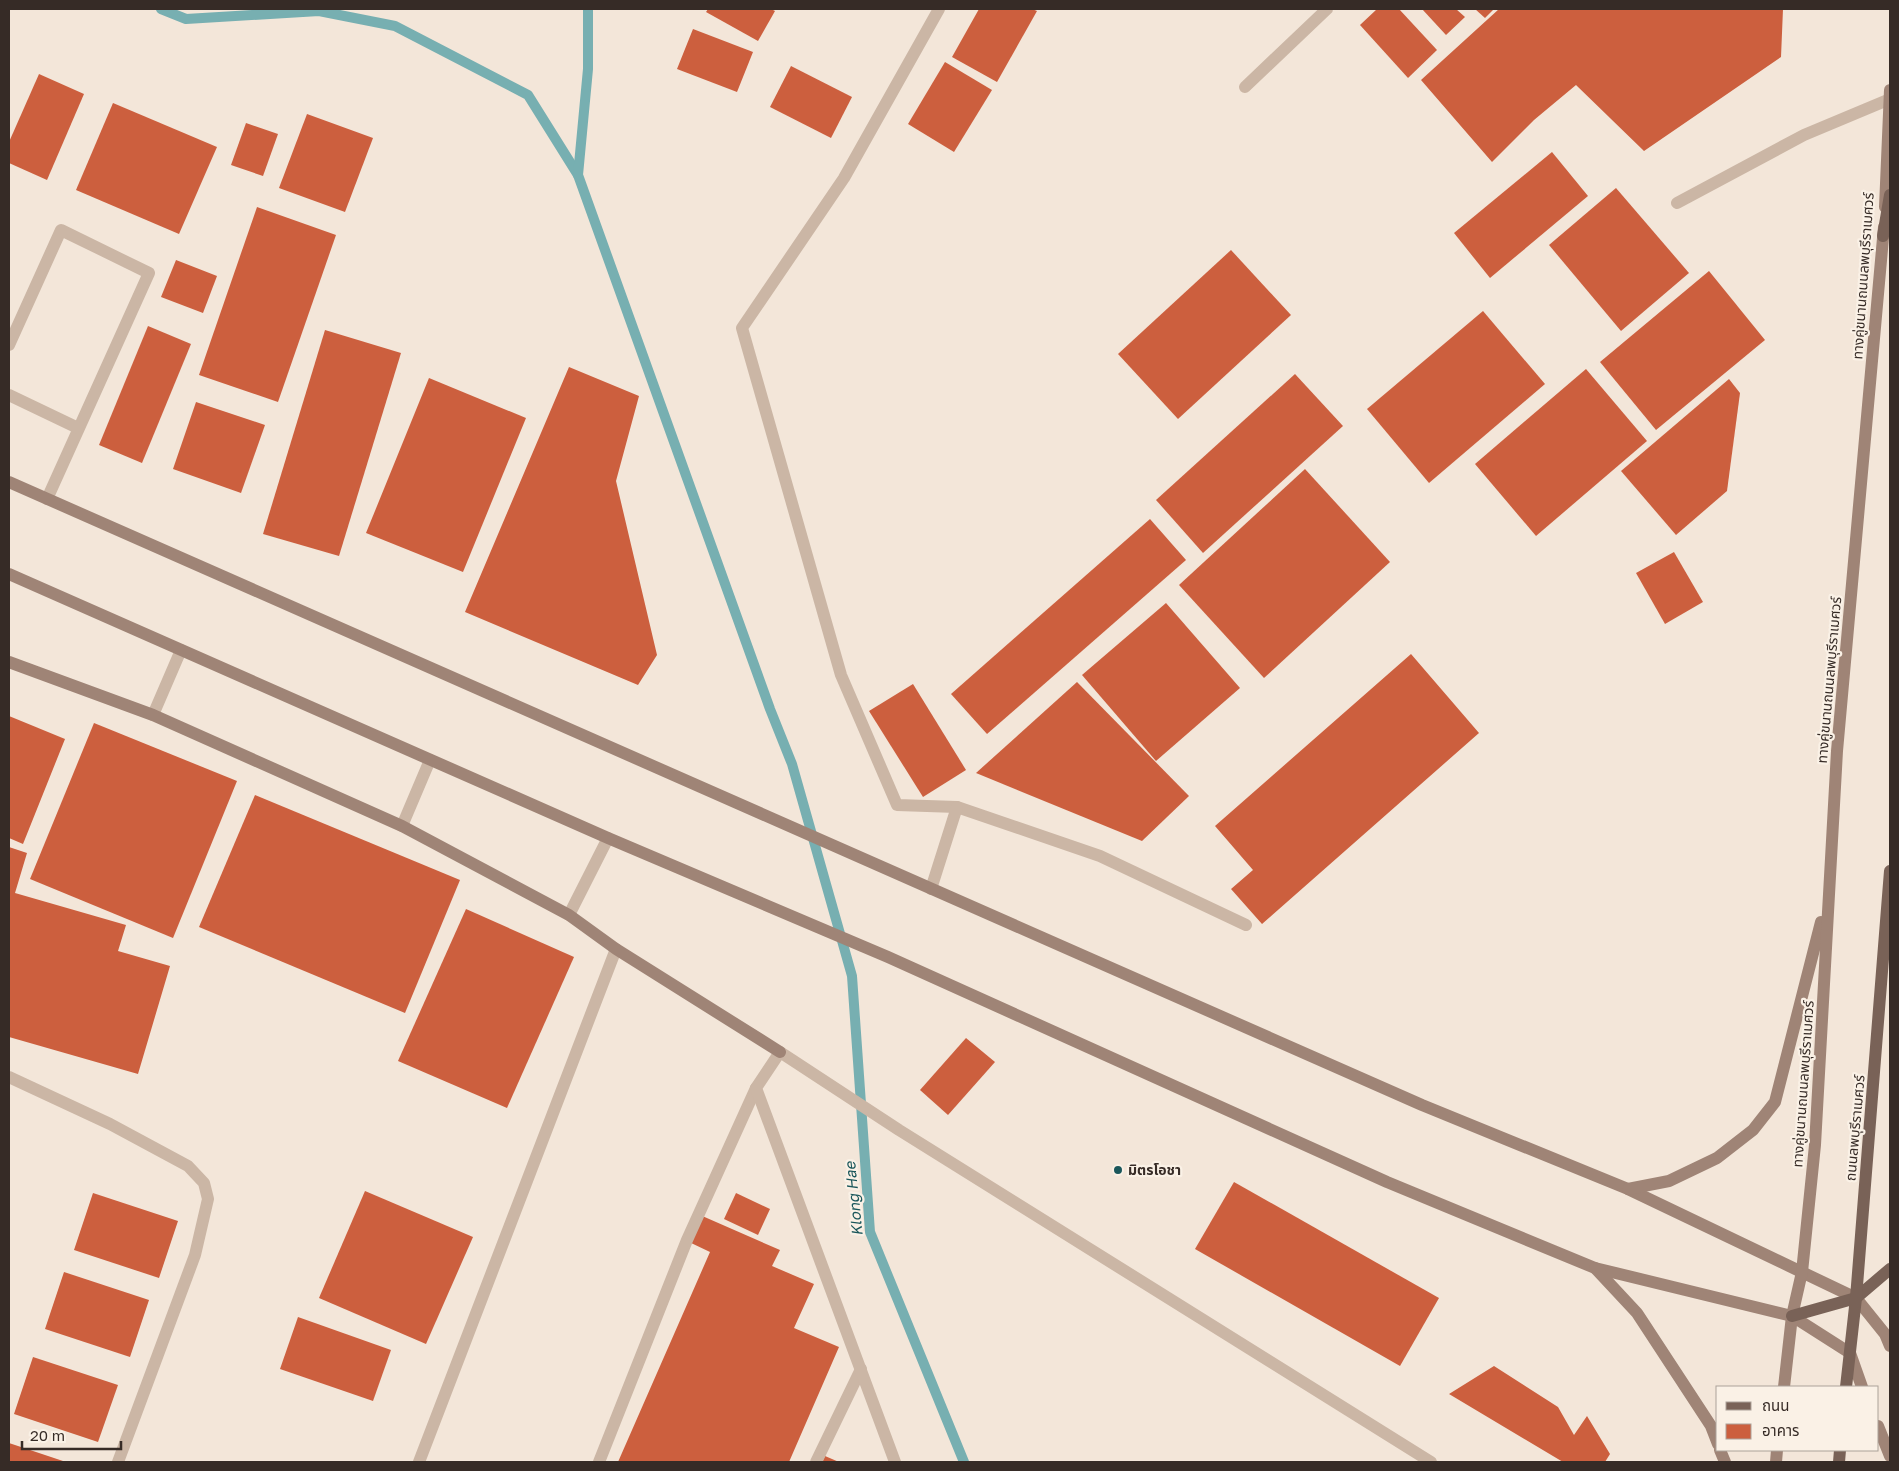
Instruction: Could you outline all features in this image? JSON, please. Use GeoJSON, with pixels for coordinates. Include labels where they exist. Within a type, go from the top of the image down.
{"type":"FeatureCollection","features":[{"type":"Feature","properties":{"kind":"main road","name":"ทางคู่ขนานถนนลพบุรีราเมศวร์"},"geometry":{"type":"LineString","coordinates":[[1792,1316],[1802,1272],[1815,1145],[1837,751],[1883,236],[1890,90]]}},
{"type":"Feature","properties":{"kind":"main road"},"geometry":{"type":"LineString","coordinates":[[1883,236],[1890,195]]}},
{"type":"Feature","properties":{"kind":"main road"},"geometry":{"type":"LineString","coordinates":[[9,482],[1422,1105],[1628,1188],[1856,1298],[1885,1334],[1890,1346]]}},
{"type":"Feature","properties":{"kind":"main road"},"geometry":{"type":"LineString","coordinates":[[9,574],[608,838],[888,958],[1387,1182],[1595,1268],[1792,1316],[1850,1353],[1862,1386]]}},
{"type":"Feature","properties":{"kind":"main road"},"geometry":{"type":"LineString","coordinates":[[9,662],[153,715],[402,826],[568,915],[616,949],[780,1052]]}},
{"type":"Feature","properties":{"kind":"main road","name":"ถนนลพบุรีราเมศวร์"},"geometry":{"type":"LineString","coordinates":[[1846,1386],[1856,1298],[1890,871]]}},
{"type":"Feature","properties":{"kind":"main road"},"geometry":{"type":"LineString","coordinates":[[1628,1188],[1669,1181],[1717,1158],[1753,1130],[1775,1102],[1828,894]]}},
{"type":"Feature","properties":{"kind":"main road"},"geometry":{"type":"LineString","coordinates":[[1595,1268],[1637,1313],[1710,1426],[1716,1440]]}},
{"type":"Feature","properties":{"kind":"main road"},"geometry":{"type":"LineString","coordinates":[[1792,1316],[1856,1298],[1890,1269]]}},
{"type":"Feature","properties":{"kind":"main road"},"geometry":{"type":"LineString","coordinates":[[1784,1386],[1792,1316]]}},
{"type":"Feature","properties":{"kind":"main road"},"geometry":{"type":"LineString","coordinates":[[1879,1428],[1890,1456]]}},
{"type":"Feature","properties":{"kind":"street"},"geometry":{"type":"LineString","coordinates":[[939,9],[844,178],[742,328],[841,675],[897,805],[957,807],[1100,856],[1246,925]]}},
{"type":"Feature","properties":{"kind":"street"},"geometry":{"type":"LineString","coordinates":[[1245,87],[1327,9]]}},
{"type":"Feature","properties":{"kind":"street"},"geometry":{"type":"LineString","coordinates":[[1677,203],[1804,135],[1890,99]]}},
{"type":"Feature","properties":{"kind":"street"},"geometry":{"type":"LineString","coordinates":[[9,345],[61,230],[148,273],[47,499]]}},
{"type":"Feature","properties":{"kind":"street"},"geometry":{"type":"LineString","coordinates":[[9,395],[78,428]]}},
{"type":"Feature","properties":{"kind":"street"},"geometry":{"type":"LineString","coordinates":[[153,715],[181,650]]}},
{"type":"Feature","properties":{"kind":"street"},"geometry":{"type":"LineString","coordinates":[[402,826],[430,760]]}},
{"type":"Feature","properties":{"kind":"street"},"geometry":{"type":"LineString","coordinates":[[932,888],[957,807]]}},
{"type":"Feature","properties":{"kind":"street"},"geometry":{"type":"LineString","coordinates":[[568,915],[608,838]]}},
{"type":"Feature","properties":{"kind":"street"},"geometry":{"type":"LineString","coordinates":[[419,1462],[616,949]]}},
{"type":"Feature","properties":{"kind":"street"},"geometry":{"type":"LineString","coordinates":[[599,1462],[687,1240],[756,1088],[780,1052],[899,1130],[1431,1462]]}},
{"type":"Feature","properties":{"kind":"street"},"geometry":{"type":"LineString","coordinates":[[9,1077],[110,1124],[188,1166],[204,1183],[208,1200],[195,1255],[118,1462]]}},
{"type":"Feature","properties":{"kind":"street"},"geometry":{"type":"LineString","coordinates":[[756,1088],[895,1462]]}},
{"type":"Feature","properties":{"kind":"street"},"geometry":{"type":"LineString","coordinates":[[816,1462],[861,1369]]}},
{"type":"Feature","properties":{"kind":"building"},"geometry":{"type":"Polygon","coordinates":[[[708,9],[771,9],[775,11],[758,41],[706,12],[708,9]]]}},
{"type":"Feature","properties":{"kind":"building"},"geometry":{"type":"Polygon","coordinates":[[[979,9],[1032,9],[1037,11],[997,82],[952,57],[979,9]]]}},
{"type":"Feature","properties":{"kind":"building"},"geometry":{"type":"Polygon","coordinates":[[[1377,9],[1399,9],[1437,50],[1408,78],[1360,25],[1377,9]]]}},
{"type":"Feature","properties":{"kind":"building"},"geometry":{"type":"Polygon","coordinates":[[[1422,9],[1456,9],[1465,17],[1446,35],[1422,9]]]}},
{"type":"Feature","properties":{"kind":"building"},"geometry":{"type":"Polygon","coordinates":[[[1475,9],[1494,9],[1485,18],[1475,9]]]}},
{"type":"Feature","properties":{"kind":"building"},"geometry":{"type":"Polygon","coordinates":[[[1499,9],[1783,9],[1781,57],[1644,151],[1576,85],[1534,120],[1492,162],[1421,80],[1499,9]]]}},
{"type":"Feature","properties":{"kind":"building"},"geometry":{"type":"Polygon","coordinates":[[[693,29],[753,52],[737,92],[677,69],[693,29]]]}},
{"type":"Feature","properties":{"kind":"building"},"geometry":{"type":"Polygon","coordinates":[[[945,62],[992,90],[954,152],[908,124],[945,62]]]}},
{"type":"Feature","properties":{"kind":"building"},"geometry":{"type":"Polygon","coordinates":[[[791,66],[852,97],[831,138],[770,107],[791,66]]]}},
{"type":"Feature","properties":{"kind":"building"},"geometry":{"type":"Polygon","coordinates":[[[39,74],[84,94],[47,180],[9,163],[9,142],[39,74]]]}},
{"type":"Feature","properties":{"kind":"building"},"geometry":{"type":"Polygon","coordinates":[[[113,103],[217,147],[179,234],[76,190],[113,103]]]}},
{"type":"Feature","properties":{"kind":"building"},"geometry":{"type":"Polygon","coordinates":[[[307,114],[373,138],[345,212],[279,188],[307,114]]]}},
{"type":"Feature","properties":{"kind":"building"},"geometry":{"type":"Polygon","coordinates":[[[246,123],[278,134],[263,176],[231,165],[246,123]]]}},
{"type":"Feature","properties":{"kind":"building"},"geometry":{"type":"Polygon","coordinates":[[[1552,152],[1588,196],[1490,278],[1454,233],[1552,152]]]}},
{"type":"Feature","properties":{"kind":"building"},"geometry":{"type":"Polygon","coordinates":[[[1616,188],[1689,273],[1621,331],[1549,245],[1616,188]]]}},
{"type":"Feature","properties":{"kind":"building"},"geometry":{"type":"Polygon","coordinates":[[[257,207],[336,235],[278,402],[199,375],[257,207]]]}},
{"type":"Feature","properties":{"kind":"building"},"geometry":{"type":"Polygon","coordinates":[[[1231,250],[1291,315],[1178,419],[1118,354],[1231,250]]]}},
{"type":"Feature","properties":{"kind":"building"},"geometry":{"type":"Polygon","coordinates":[[[176,260],[217,276],[203,313],[161,297],[176,260]]]}},
{"type":"Feature","properties":{"kind":"building"},"geometry":{"type":"Polygon","coordinates":[[[1709,271],[1765,340],[1656,430],[1600,362],[1709,271]]]}},
{"type":"Feature","properties":{"kind":"building"},"geometry":{"type":"Polygon","coordinates":[[[1483,311],[1545,384],[1429,483],[1367,409],[1483,311]]]}},
{"type":"Feature","properties":{"kind":"building"},"geometry":{"type":"Polygon","coordinates":[[[148,326],[191,344],[142,463],[99,445],[148,326]]]}},
{"type":"Feature","properties":{"kind":"building"},"geometry":{"type":"Polygon","coordinates":[[[325,330],[401,353],[339,556],[263,534],[325,330]]]}},
{"type":"Feature","properties":{"kind":"building"},"geometry":{"type":"Polygon","coordinates":[[[569,367],[639,396],[616,481],[657,655],[638,685],[465,612],[569,367]]]}},
{"type":"Feature","properties":{"kind":"building"},"geometry":{"type":"Polygon","coordinates":[[[1586,369],[1647,441],[1536,536],[1475,464],[1586,369]]]}},
{"type":"Feature","properties":{"kind":"building"},"geometry":{"type":"Polygon","coordinates":[[[1295,374],[1343,426],[1203,553],[1156,500],[1295,374]]]}},
{"type":"Feature","properties":{"kind":"building"},"geometry":{"type":"Polygon","coordinates":[[[429,378],[526,418],[463,572],[366,533],[429,378]]]}},
{"type":"Feature","properties":{"kind":"building"},"geometry":{"type":"Polygon","coordinates":[[[1729,379],[1740,393],[1727,491],[1676,535],[1621,471],[1729,379]]]}},
{"type":"Feature","properties":{"kind":"building"},"geometry":{"type":"Polygon","coordinates":[[[196,402],[265,425],[241,493],[173,469],[196,402]]]}},
{"type":"Feature","properties":{"kind":"building"},"geometry":{"type":"Polygon","coordinates":[[[1305,469],[1390,562],[1264,678],[1179,585],[1305,469]]]}},
{"type":"Feature","properties":{"kind":"building"},"geometry":{"type":"Polygon","coordinates":[[[1150,519],[1186,560],[987,734],[951,694],[1150,519]]]}},
{"type":"Feature","properties":{"kind":"building"},"geometry":{"type":"Polygon","coordinates":[[[1674,552],[1703,602],[1665,624],[1636,573],[1674,552]]]}},
{"type":"Feature","properties":{"kind":"building"},"geometry":{"type":"Polygon","coordinates":[[[1166,603],[1240,688],[1156,761],[1082,675],[1166,603]]]}},
{"type":"Feature","properties":{"kind":"building"},"geometry":{"type":"Polygon","coordinates":[[[1411,654],[1479,733],[1262,924],[1231,889],[1253,870],[1215,826],[1411,654]]]}},
{"type":"Feature","properties":{"kind":"building"},"geometry":{"type":"Polygon","coordinates":[[[1077,682],[1189,796],[1142,841],[976,773],[1077,682]]]}},
{"type":"Feature","properties":{"kind":"building"},"geometry":{"type":"Polygon","coordinates":[[[913,684],[966,770],[923,797],[869,711],[913,684]]]}},
{"type":"Feature","properties":{"kind":"building"},"geometry":{"type":"Polygon","coordinates":[[[9,716],[65,739],[23,844],[9,838],[9,716]]]}},
{"type":"Feature","properties":{"kind":"building"},"geometry":{"type":"Polygon","coordinates":[[[94,723],[237,781],[173,938],[30,879],[94,723]]]}},
{"type":"Feature","properties":{"kind":"building"},"geometry":{"type":"Polygon","coordinates":[[[255,795],[460,880],[405,1013],[199,927],[255,795]]]}},
{"type":"Feature","properties":{"kind":"building"},"geometry":{"type":"Polygon","coordinates":[[[9,847],[27,853],[15,893],[126,925],[118,951],[170,966],[138,1074],[9,1037],[9,847]]]}},
{"type":"Feature","properties":{"kind":"building"},"geometry":{"type":"Polygon","coordinates":[[[466,909],[574,957],[507,1108],[398,1061],[466,909]]]}},
{"type":"Feature","properties":{"kind":"building"},"geometry":{"type":"Polygon","coordinates":[[[966,1038],[995,1062],[948,1115],[920,1090],[966,1038]]]}},
{"type":"Feature","properties":{"kind":"building"},"geometry":{"type":"Polygon","coordinates":[[[1234,1182],[1439,1298],[1400,1366],[1195,1249],[1234,1182]]]}},
{"type":"Feature","properties":{"kind":"building"},"geometry":{"type":"Polygon","coordinates":[[[365,1191],[473,1237],[426,1344],[319,1298],[365,1191]]]}},
{"type":"Feature","properties":{"kind":"building"},"geometry":{"type":"Polygon","coordinates":[[[93,1193],[178,1221],[159,1278],[74,1250],[93,1193]]]}},
{"type":"Feature","properties":{"kind":"building"},"geometry":{"type":"Polygon","coordinates":[[[736,1193],[770,1209],[758,1235],[724,1219],[736,1193]]]}},
{"type":"Feature","properties":{"kind":"building"},"geometry":{"type":"Polygon","coordinates":[[[700,1215],[780,1250],[772,1266],[814,1284],[794,1328],[839,1347],[789,1462],[618,1462],[710,1252],[689,1242],[700,1215]]]}},
{"type":"Feature","properties":{"kind":"building"},"geometry":{"type":"Polygon","coordinates":[[[64,1272],[149,1300],[130,1357],[45,1329],[64,1272]]]}},
{"type":"Feature","properties":{"kind":"building"},"geometry":{"type":"Polygon","coordinates":[[[298,1317],[391,1350],[373,1401],[280,1369],[298,1317]]]}},
{"type":"Feature","properties":{"kind":"building"},"geometry":{"type":"Polygon","coordinates":[[[33,1357],[118,1385],[98,1442],[14,1414],[33,1357]]]}},
{"type":"Feature","properties":{"kind":"building"},"geometry":{"type":"Polygon","coordinates":[[[1494,1366],[1558,1407],[1574,1435],[1587,1416],[1610,1454],[1605,1462],[1563,1462],[1449,1394],[1494,1366]]]}},
{"type":"Feature","properties":{"kind":"building"},"geometry":{"type":"Polygon","coordinates":[[[9,1443],[66,1462],[9,1462],[9,1443]]]}},
{"type":"Feature","properties":{"kind":"building"},"geometry":{"type":"Polygon","coordinates":[[[825,1456],[839,1462],[822,1462],[825,1456]]]}},
{"type":"Feature","properties":{"kind":"waterway"},"geometry":{"type":"LineString","coordinates":[[161,9],[186,19],[319,11],[395,26],[528,95],[578,175]]}},
{"type":"Feature","properties":{"kind":"waterway","name":"Klong Hae"},"geometry":{"type":"LineString","coordinates":[[588,9],[588,69],[578,175],[770,709],[792,764],[852,976],[870,1232],[964,1462]]}},
{"type":"Feature","properties":{"kind":"place","name":"มิตรโอชา"},"geometry":{"type":"Point","coordinates":[1118,1170]}}]}
